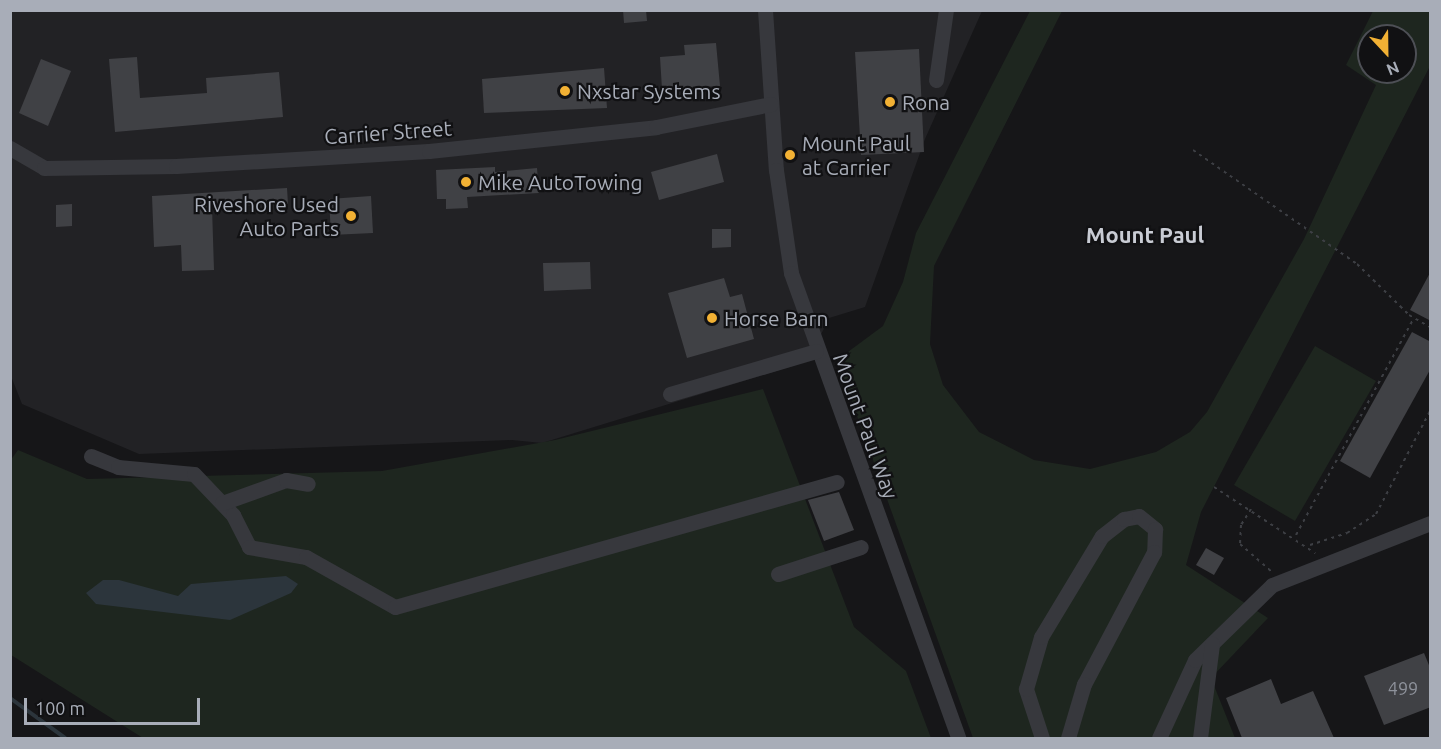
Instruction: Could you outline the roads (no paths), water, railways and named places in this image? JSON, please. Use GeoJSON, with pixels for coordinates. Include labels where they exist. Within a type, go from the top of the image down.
{"type":"FeatureCollection","features":[{"type":"Feature","properties":{"kind":"street","name":"Mount Paul Way"},"geometry":{"type":"LineString","coordinates":[[765,10],[782,227],[816,351],[958,738]]}},
{"type":"Feature","properties":{"kind":"street"},"geometry":{"type":"LineString","coordinates":[[936,80],[946,10]]}},
{"type":"Feature","properties":{"kind":"street","name":"Carrier Street"},"geometry":{"type":"LineString","coordinates":[[10,148],[44,168],[176,166],[453,149],[656,127],[771,104]]}},
{"type":"Feature","properties":{"kind":"street"},"geometry":{"type":"LineString","coordinates":[[670,394],[816,351]]}},
{"type":"Feature","properties":{"kind":"street"},"geometry":{"type":"LineString","coordinates":[[90,456],[118,467],[185,471],[222,503],[249,547],[306,557],[380,602],[406,607],[450,589],[837,482]]}},
{"type":"Feature","properties":{"kind":"street"},"geometry":{"type":"LineString","coordinates":[[222,503],[286,480],[308,484]]}},
{"type":"Feature","properties":{"kind":"street"},"geometry":{"type":"LineString","coordinates":[[1042,738],[1026,688],[1041,637],[1102,536],[1124,519],[1138,516],[1155,529],[1154,552],[1083,684],[1068,738]]}},
{"type":"Feature","properties":{"kind":"street"},"geometry":{"type":"LineString","coordinates":[[1159,738],[1185,678],[1213,641],[1281,579],[1431,523]]}},
{"type":"Feature","properties":{"kind":"street"},"geometry":{"type":"LineString","coordinates":[[778,574],[861,548]]}},
{"type":"Feature","properties":{"kind":"street"},"geometry":{"type":"LineString","coordinates":[[1200,738],[1213,641]]}},
{"type":"Feature","properties":{"kind":"waterway"},"geometry":{"type":"LineString","coordinates":[[10,698],[65,738]]}},
{"type":"Feature","properties":{"kind":"place","name":"Nxstar Systems"},"geometry":{"type":"Point","coordinates":[565,91]}},
{"type":"Feature","properties":{"kind":"place","name":"Rona"},"geometry":{"type":"Point","coordinates":[890,102]}},
{"type":"Feature","properties":{"kind":"place","name":"Mount Paul at Carrier"},"geometry":{"type":"Point","coordinates":[790,155]}},
{"type":"Feature","properties":{"kind":"place","name":"Mike AutoTowing"},"geometry":{"type":"Point","coordinates":[466,182]}},
{"type":"Feature","properties":{"kind":"place","name":"Riveshore Used Auto Parts"},"geometry":{"type":"Point","coordinates":[351,216]}},
{"type":"Feature","properties":{"kind":"place","name":"Horse Barn"},"geometry":{"type":"Point","coordinates":[712,318]}},
{"type":"Feature","properties":{"kind":"district","name":"Mount Paul"},"geometry":{"type":"Point","coordinates":[1145,235]}}]}
